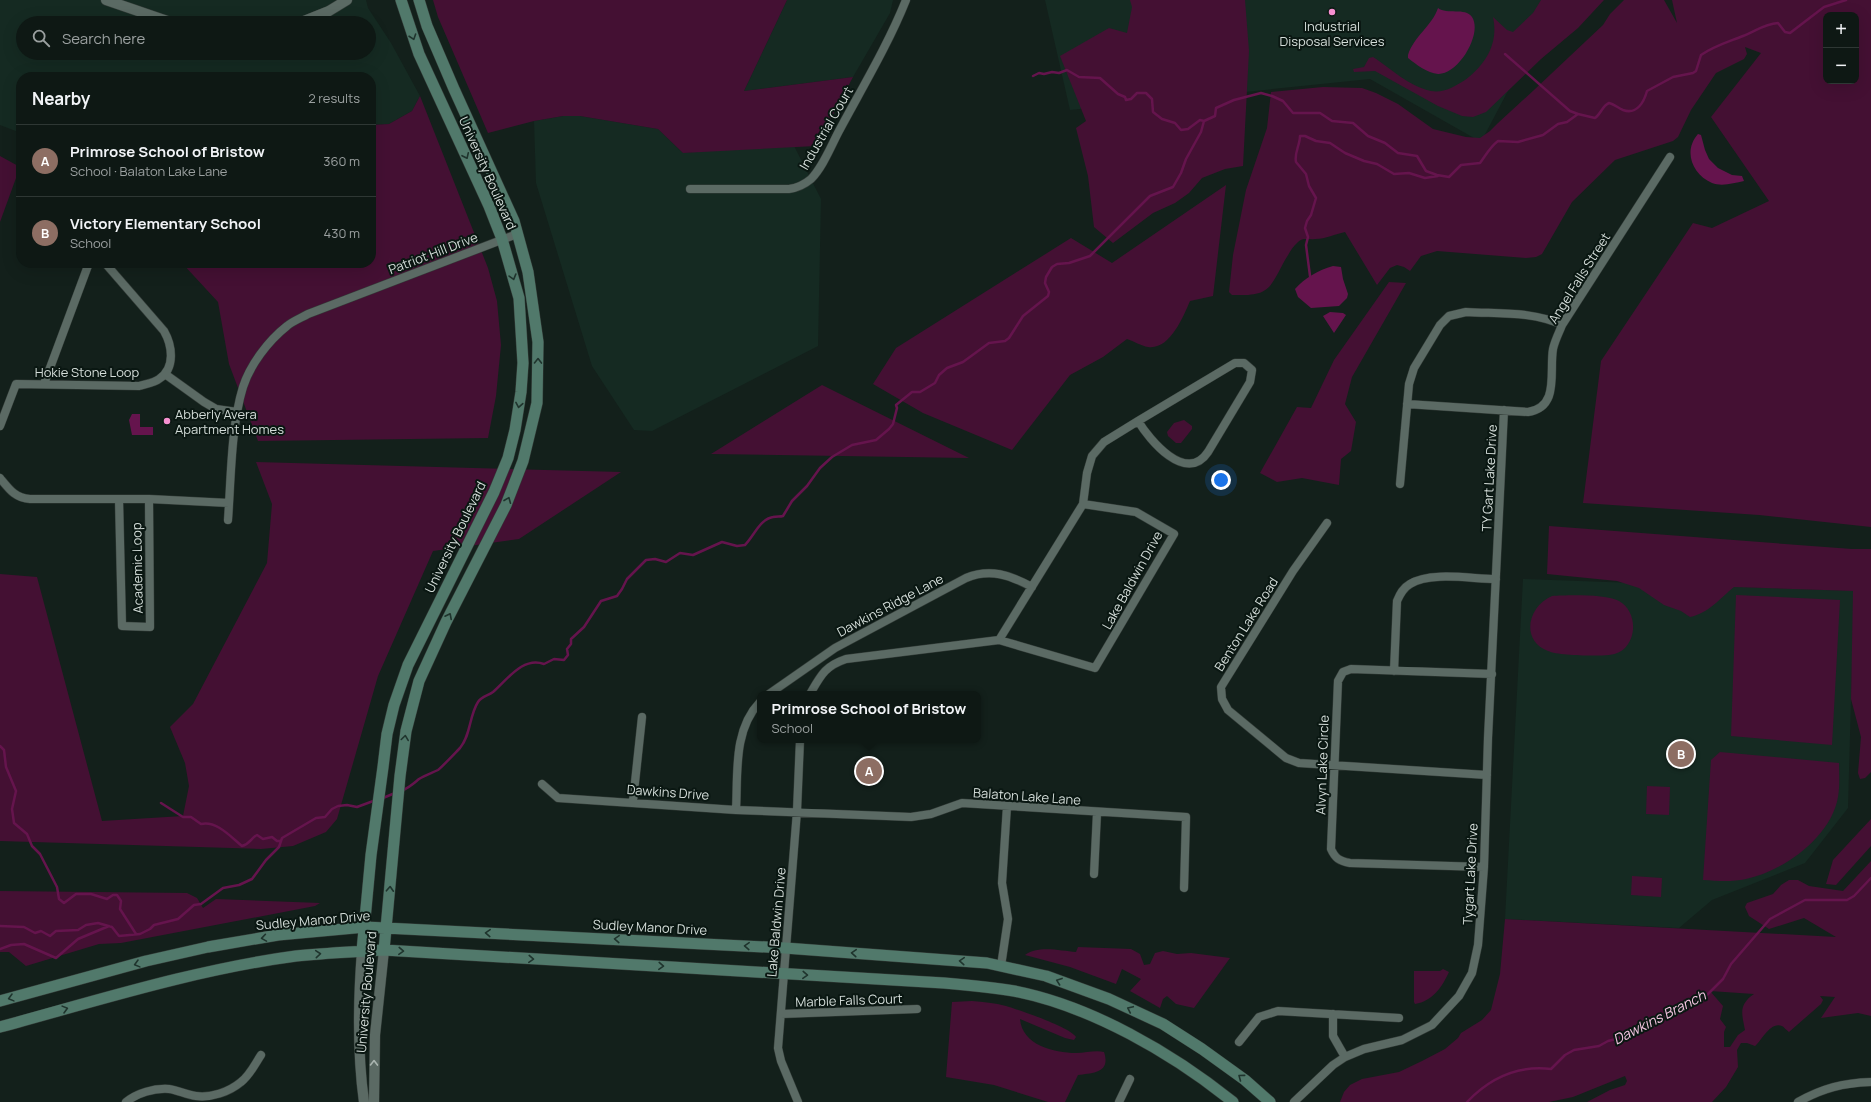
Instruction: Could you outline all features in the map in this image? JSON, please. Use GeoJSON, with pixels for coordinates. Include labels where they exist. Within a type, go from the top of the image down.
{"type":"FeatureCollection","features":[{"type":"Feature","properties":{"kind":"main road","name":"University Boulevard"},"geometry":{"type":"LineString","coordinates":[[362,951],[371,855],[378,813],[387,734],[394,705],[408,665],[494,492],[508,458],[515,430],[521,392],[523,364],[519,298],[502,239],[489,206],[419,54],[401,0]]}},
{"type":"Feature","properties":{"kind":"main road","name":"University Boulevard"},"geometry":{"type":"LineString","coordinates":[[384,950],[400,776],[406,731],[419,680],[446,622],[506,505],[523,461],[537,403],[538,342],[528,272],[514,221],[427,26],[419,0]]}},
{"type":"Feature","properties":{"kind":"main road","name":"Sudley Manor Drive"},"geometry":{"type":"LineString","coordinates":[[0,1001],[146,961],[208,947],[278,935],[365,927],[786,948],[987,963],[1046,976],[1109,999],[1163,1024],[1202,1049],[1245,1080],[1270,1102]]}},
{"type":"Feature","properties":{"kind":"main road"},"geometry":{"type":"LineString","coordinates":[[0,1027],[168,981],[218,970],[295,956],[362,951],[384,950],[944,983],[1014,991],[1062,1005],[1102,1021],[1142,1042],[1197,1075],[1233,1102]]}},
{"type":"Feature","properties":{"kind":"street"},"geometry":{"type":"LineString","coordinates":[[106,0],[153,16]]}},
{"type":"Feature","properties":{"kind":"street"},"geometry":{"type":"LineString","coordinates":[[316,16],[329,11],[347,0]]}},
{"type":"Feature","properties":{"kind":"street","name":"Industrial Court"},"geometry":{"type":"LineString","coordinates":[[690,189],[789,189],[804,184],[811,179],[868,78],[898,20],[906,0]]}},
{"type":"Feature","properties":{"kind":"street","name":"Angel Falls Street"},"geometry":{"type":"LineString","coordinates":[[1407,404],[1504,410],[1541,409],[1547,402],[1551,388],[1553,349],[1562,325],[1670,158]]}},
{"type":"Feature","properties":{"kind":"street","name":"Patriot Hill Drive"},"geometry":{"type":"LineString","coordinates":[[228,520],[237,412],[243,386],[252,366],[287,326],[308,314],[517,234]]}},
{"type":"Feature","properties":{"kind":"street"},"geometry":{"type":"LineString","coordinates":[[44,384],[87,268]]}},
{"type":"Feature","properties":{"kind":"street"},"geometry":{"type":"LineString","coordinates":[[109,268],[164,331],[171,345],[170,364],[165,374],[216,409],[237,412]]}},
{"type":"Feature","properties":{"kind":"street"},"geometry":{"type":"LineString","coordinates":[[1400,484],[1409,384],[1414,368],[1435,331],[1449,316],[1466,312],[1538,316],[1562,325]]}},
{"type":"Feature","properties":{"kind":"street"},"geometry":{"type":"LineString","coordinates":[[1000,640],[1083,504],[1087,473],[1092,456],[1104,442],[1138,421],[1235,363],[1244,363],[1252,370],[1250,382],[1208,452],[1199,461],[1188,463],[1169,456],[1154,444],[1138,421]]}},
{"type":"Feature","properties":{"kind":"street","name":"Hokie Stone Loop"},"geometry":{"type":"LineString","coordinates":[[0,426],[16,384],[139,386],[158,380],[165,374]]}},
{"type":"Feature","properties":{"kind":"street","name":"TY Gart Lake Drive"},"geometry":{"type":"LineString","coordinates":[[1498,548],[1504,410]]}},
{"type":"Feature","properties":{"kind":"street"},"geometry":{"type":"LineString","coordinates":[[0,478],[14,494],[23,498],[149,499],[229,503]]}},
{"type":"Feature","properties":{"kind":"street","name":"Academic Loop"},"geometry":{"type":"LineString","coordinates":[[119,499],[122,626],[150,627],[149,499]]}},
{"type":"Feature","properties":{"kind":"street","name":"Lake Baldwin Drive"},"geometry":{"type":"LineString","coordinates":[[812,691],[820,676],[828,667],[846,659],[1000,640],[1095,668],[1174,534],[1136,512],[1083,504]]}},
{"type":"Feature","properties":{"kind":"street","name":"Benton Lake Road"},"geometry":{"type":"LineString","coordinates":[[1327,523],[1293,571],[1221,687],[1222,699],[1228,710],[1286,758],[1299,763],[1487,775]]}},
{"type":"Feature","properties":{"kind":"street","name":"Tygart Lake Drive"},"geometry":{"type":"LineString","coordinates":[[1294,1102],[1333,1065],[1345,1057],[1360,1050],[1402,1040],[1422,1031],[1439,1019],[1459,996],[1472,973],[1476,957],[1484,868],[1498,548]]}},
{"type":"Feature","properties":{"kind":"street","name":"Dawkins Ridge Lane"},"geometry":{"type":"LineString","coordinates":[[773,691],[835,648],[966,578],[981,573],[995,573],[1016,578],[1032,587]]}},
{"type":"Feature","properties":{"kind":"street"},"geometry":{"type":"LineString","coordinates":[[1394,671],[1397,601],[1402,592],[1410,584],[1430,577],[1496,579]]}},
{"type":"Feature","properties":{"kind":"street","name":"Alvyn Lake Circle"},"geometry":{"type":"LineString","coordinates":[[1484,868],[1340,862],[1334,856],[1331,849],[1334,765],[1338,681],[1343,672],[1351,669],[1492,674]]}},
{"type":"Feature","properties":{"kind":"street"},"geometry":{"type":"LineString","coordinates":[[736,810],[741,736],[746,720],[757,706]]}},
{"type":"Feature","properties":{"kind":"street"},"geometry":{"type":"LineString","coordinates":[[633,801],[642,717]]}},
{"type":"Feature","properties":{"kind":"street","name":"Lake Baldwin Drive"},"geometry":{"type":"LineString","coordinates":[[798,1102],[781,1061],[778,1048],[797,811],[800,743]]}},
{"type":"Feature","properties":{"kind":"street","name":"Dawkins Drive"},"geometry":{"type":"LineString","coordinates":[[542,784],[558,798],[633,801],[736,810],[797,811]]}},
{"type":"Feature","properties":{"kind":"street","name":"Balaton Lake Lane"},"geometry":{"type":"LineString","coordinates":[[797,811],[910,817],[931,814],[962,803],[1097,813],[1186,817],[1184,888]]}},
{"type":"Feature","properties":{"kind":"street"},"geometry":{"type":"LineString","coordinates":[[1001,966],[1008,919],[1002,883],[1007,806]]}},
{"type":"Feature","properties":{"kind":"street"},"geometry":{"type":"LineString","coordinates":[[1094,874],[1097,813]]}},
{"type":"Feature","properties":{"kind":"street","name":"University Boulevard"},"geometry":{"type":"LineString","coordinates":[[374,1102],[375,1035],[384,950]]}},
{"type":"Feature","properties":{"kind":"street","name":"University Boulevard"},"geometry":{"type":"LineString","coordinates":[[362,951],[358,990],[358,1037],[364,1102]]}},
{"type":"Feature","properties":{"kind":"street","name":"Marble Falls Court"},"geometry":{"type":"LineString","coordinates":[[781,1014],[917,1009]]}},
{"type":"Feature","properties":{"kind":"street"},"geometry":{"type":"LineString","coordinates":[[1239,1042],[1259,1017],[1278,1011],[1399,1018]]}},
{"type":"Feature","properties":{"kind":"street"},"geometry":{"type":"LineString","coordinates":[[1333,1014],[1333,1036],[1345,1057]]}},
{"type":"Feature","properties":{"kind":"street"},"geometry":{"type":"LineString","coordinates":[[126,1102],[139,1094],[161,1090],[177,1091],[196,1096],[220,1094],[242,1081],[261,1055]]}},
{"type":"Feature","properties":{"kind":"street"},"geometry":{"type":"LineString","coordinates":[[1119,1102],[1130,1079]]}},
{"type":"Feature","properties":{"kind":"street"},"geometry":{"type":"LineString","coordinates":[[1798,1102],[1816,1092],[1839,1085],[1871,1082]]}},
{"type":"Feature","properties":{"kind":"shaded area"},"geometry":{"type":"Polygon","coordinates":[[[0,0],[366,0],[368,8],[373,16],[16,16],[16,60],[376,60],[376,20],[391,43],[420,96],[412,111],[389,124],[376,125],[376,72],[16,72],[16,131],[0,125],[0,0]]]}},
{"type":"Feature","properties":{"kind":"shaded area"},"geometry":{"type":"Polygon","coordinates":[[[433,0],[787,0],[744,91],[853,77],[816,146],[683,153],[658,129],[580,116],[563,116],[534,121],[488,133],[438,17],[433,0]]]}},
{"type":"Feature","properties":{"kind":"shaded area"},"geometry":{"type":"Polygon","coordinates":[[[787,0],[893,0],[890,13],[853,77],[744,91],[787,0]]]}},
{"type":"Feature","properties":{"kind":"shaded area"},"geometry":{"type":"Polygon","coordinates":[[[1045,0],[1556,0],[1481,142],[1370,79],[1070,110],[1045,0]]]}},
{"type":"Feature","properties":{"kind":"shaded area"},"geometry":{"type":"Polygon","coordinates":[[[1130,0],[1245,0],[1249,51],[1243,166],[1225,169],[1202,178],[1189,193],[1175,203],[1153,213],[1113,243],[1094,227],[1088,176],[1076,128],[1086,121],[1060,56],[1109,28],[1127,33],[1132,7],[1130,0]]]}},
{"type":"Feature","properties":{"kind":"shaded area"},"geometry":{"type":"Polygon","coordinates":[[[1541,0],[1604,0],[1578,28],[1541,59],[1486,112],[1473,117],[1462,116],[1438,106],[1375,71],[1354,72],[1353,69],[1364,67],[1369,58],[1373,57],[1408,81],[1423,89],[1440,91],[1449,89],[1465,80],[1479,68],[1489,53],[1494,36],[1493,17],[1507,30],[1513,32],[1533,13],[1541,0]]]}},
{"type":"Feature","properties":{"kind":"shaded area"},"geometry":{"type":"Polygon","coordinates":[[[1624,0],[1664,0],[1677,23],[1672,0],[1871,0],[1871,527],[1759,515],[1583,503],[1601,361],[1693,223],[1712,228],[1769,201],[1711,117],[1761,53],[1745,47],[1747,54],[1744,59],[1716,73],[1691,110],[1678,137],[1673,141],[1615,160],[1572,202],[1542,254],[1536,257],[1526,258],[1437,251],[1421,256],[1410,271],[1397,265],[1390,268],[1377,285],[1345,232],[1323,238],[1300,240],[1285,260],[1271,285],[1261,292],[1254,294],[1232,295],[1229,292],[1233,255],[1246,190],[1267,128],[1271,92],[1323,87],[1362,88],[1398,104],[1433,129],[1466,137],[1480,138],[1490,131],[1603,25],[1610,14],[1624,0]]]}},
{"type":"Feature","properties":{"kind":"shaded area"},"geometry":{"type":"Polygon","coordinates":[[[1438,8],[1446,11],[1465,12],[1472,17],[1475,24],[1474,33],[1467,52],[1453,68],[1446,73],[1438,74],[1422,68],[1408,58],[1408,55],[1414,42],[1432,20],[1438,8]]]}},
{"type":"Feature","properties":{"kind":"shaded area"},"geometry":{"type":"Polygon","coordinates":[[[420,96],[488,268],[497,301],[501,345],[496,396],[488,438],[258,441],[229,364],[218,302],[187,268],[376,268],[376,125],[389,124],[412,111],[420,96]]]}},
{"type":"Feature","properties":{"kind":"shaded area"},"geometry":{"type":"Polygon","coordinates":[[[563,116],[580,116],[658,129],[683,153],[792,142],[821,199],[818,346],[652,431],[634,430],[592,366],[536,183],[534,121],[563,116]]]}},
{"type":"Feature","properties":{"kind":"shaded area"},"geometry":{"type":"Polygon","coordinates":[[[1698,134],[1701,135],[1709,159],[1718,168],[1732,175],[1742,176],[1744,181],[1720,185],[1712,183],[1699,174],[1692,162],[1691,155],[1693,141],[1698,134]]]}},
{"type":"Feature","properties":{"kind":"shaded area"},"geometry":{"type":"Polygon","coordinates":[[[0,156],[16,165],[16,178],[0,222],[0,156]]]}},
{"type":"Feature","properties":{"kind":"shaded area"},"geometry":{"type":"Polygon","coordinates":[[[1226,185],[1213,296],[1190,301],[1175,331],[1169,338],[1156,347],[1143,346],[1127,339],[1103,357],[1070,375],[1012,450],[923,413],[873,384],[896,348],[1071,238],[1112,263],[1226,185]]]}},
{"type":"Feature","properties":{"kind":"shaded area"},"geometry":{"type":"Polygon","coordinates":[[[1333,266],[1341,267],[1348,294],[1347,298],[1339,306],[1311,308],[1298,297],[1295,289],[1312,275],[1333,266]]]}},
{"type":"Feature","properties":{"kind":"shaded area"},"geometry":{"type":"Polygon","coordinates":[[[1389,282],[1406,283],[1352,377],[1345,404],[1356,422],[1351,451],[1341,459],[1339,485],[1302,478],[1277,482],[1260,473],[1297,407],[1311,408],[1334,360],[1389,282]]]}},
{"type":"Feature","properties":{"kind":"shaded area"},"geometry":{"type":"Polygon","coordinates":[[[1330,312],[1343,313],[1346,315],[1334,333],[1323,316],[1330,312]]]}},
{"type":"Feature","properties":{"kind":"shaded area"},"geometry":{"type":"Polygon","coordinates":[[[822,385],[969,458],[711,454],[822,385]]]}},
{"type":"Feature","properties":{"kind":"shaded area"},"geometry":{"type":"Polygon","coordinates":[[[132,414],[140,414],[140,427],[153,427],[153,435],[132,435],[129,420],[132,414]]]}},
{"type":"Feature","properties":{"kind":"shaded area"},"geometry":{"type":"Polygon","coordinates":[[[1184,420],[1192,426],[1192,429],[1181,443],[1176,443],[1168,436],[1167,432],[1174,423],[1184,420]]]}},
{"type":"Feature","properties":{"kind":"shaded area"},"geometry":{"type":"Polygon","coordinates":[[[256,462],[621,472],[519,539],[433,551],[378,676],[337,819],[326,832],[293,846],[261,849],[0,841],[0,574],[37,577],[102,821],[183,816],[189,786],[185,763],[170,727],[193,704],[267,563],[272,504],[256,462]]]}},
{"type":"Feature","properties":{"kind":"shaded area"},"geometry":{"type":"Polygon","coordinates":[[[1549,526],[1852,549],[1871,549],[1871,772],[1865,778],[1860,779],[1858,773],[1861,737],[1851,699],[1853,591],[1734,587],[1714,605],[1697,615],[1690,617],[1681,611],[1664,605],[1639,588],[1617,581],[1547,574],[1549,526]]]}},
{"type":"Feature","properties":{"kind":"shaded area"},"geometry":{"type":"Polygon","coordinates":[[[1523,579],[1854,591],[1848,808],[1805,863],[1712,900],[1679,928],[1505,919],[1523,579]]]}},
{"type":"Feature","properties":{"kind":"shaded area"},"geometry":{"type":"Polygon","coordinates":[[[1736,595],[1840,600],[1832,745],[1731,736],[1736,595]]]}},
{"type":"Feature","properties":{"kind":"shaded area"},"geometry":{"type":"Polygon","coordinates":[[[1552,596],[1596,596],[1619,601],[1631,614],[1633,632],[1630,640],[1618,653],[1609,655],[1569,655],[1553,653],[1539,646],[1533,639],[1530,623],[1537,607],[1552,596]]]}},
{"type":"Feature","properties":{"kind":"shaded area"},"geometry":{"type":"Polygon","coordinates":[[[1720,752],[1839,763],[1839,793],[1834,812],[1826,826],[1816,838],[1804,850],[1790,860],[1761,875],[1741,880],[1703,880],[1711,760],[1720,752]]]}},
{"type":"Feature","properties":{"kind":"shaded area"},"geometry":{"type":"Polygon","coordinates":[[[1647,786],[1670,787],[1669,815],[1646,814],[1647,786]]]}},
{"type":"Feature","properties":{"kind":"shaded area"},"geometry":{"type":"Polygon","coordinates":[[[1871,819],[1871,846],[1836,885],[1826,884],[1833,860],[1871,819]]]}},
{"type":"Feature","properties":{"kind":"shaded area"},"geometry":{"type":"Polygon","coordinates":[[[1871,861],[1871,1016],[1858,1013],[1821,1018],[1835,997],[1820,996],[1823,1000],[1821,1004],[1789,1032],[1782,1026],[1778,1025],[1770,1029],[1755,1046],[1747,1043],[1741,1043],[1737,1050],[1738,1067],[1726,1087],[1712,1102],[1587,1102],[1610,1090],[1625,1085],[1627,1081],[1625,1076],[1573,1097],[1549,1102],[1340,1102],[1344,1092],[1350,1085],[1362,1079],[1399,1072],[1422,1061],[1445,1049],[1458,1038],[1461,1033],[1482,1020],[1491,1010],[1500,974],[1505,919],[1836,937],[1804,918],[1769,929],[1749,916],[1745,907],[1747,903],[1773,894],[1781,885],[1789,880],[1798,880],[1809,886],[1843,891],[1871,861]],[[1710,991],[1723,1006],[1720,1019],[1726,1027],[1724,1032],[1724,1047],[1730,1047],[1738,1035],[1745,1030],[1742,1014],[1743,1006],[1745,1002],[1754,994],[1710,991]]]}},
{"type":"Feature","properties":{"kind":"shaded area"},"geometry":{"type":"Polygon","coordinates":[[[1632,876],[1662,878],[1661,897],[1631,895],[1632,876]]]}},
{"type":"Feature","properties":{"kind":"shaded area"},"geometry":{"type":"Polygon","coordinates":[[[0,891],[187,893],[197,898],[203,908],[216,899],[320,903],[315,906],[121,943],[99,944],[26,966],[9,952],[0,952],[0,891]]]}},
{"type":"Feature","properties":{"kind":"shaded area"},"geometry":{"type":"Polygon","coordinates":[[[1078,947],[1131,949],[1140,954],[1144,965],[1150,964],[1155,953],[1163,951],[1177,954],[1191,953],[1230,958],[1194,1008],[1176,1004],[1167,996],[1163,999],[1160,1008],[1130,991],[1141,979],[1122,969],[1116,984],[1070,967],[1025,955],[1036,950],[1043,949],[1076,952],[1078,947]]]}},
{"type":"Feature","properties":{"kind":"shaded area"},"geometry":{"type":"Polygon","coordinates":[[[1443,969],[1449,972],[1440,988],[1432,997],[1415,1004],[1414,971],[1440,971],[1443,969]]]}},
{"type":"Feature","properties":{"kind":"shaded area"},"geometry":{"type":"Polygon","coordinates":[[[972,1001],[1006,1006],[1064,1028],[1076,1037],[1074,1040],[1065,1038],[1020,1019],[1022,1028],[1026,1035],[1040,1046],[1067,1053],[1104,1052],[1106,1059],[1105,1064],[1099,1071],[1078,1075],[1065,1102],[1048,1102],[994,1085],[946,1077],[952,1002],[972,1001]]]}},
{"type":"Feature","properties":{"kind":"waterway"},"geometry":{"type":"LineString","coordinates":[[401,791],[421,778],[438,770],[460,748],[464,743],[475,707],[481,698],[493,692],[522,666],[536,662],[544,664],[554,659],[564,660],[568,655],[567,649],[571,644],[571,639],[584,627],[601,601],[617,596],[627,579],[646,560],[655,559],[666,562],[680,553],[693,555],[722,542],[737,546],[745,545],[764,521],[768,518],[783,516],[792,501],[807,486],[820,468],[832,457],[852,445],[876,440],[889,429],[893,424],[897,408],[896,405],[912,392],[920,392],[935,383],[939,375],[947,368],[963,362],[989,343],[1005,341],[1009,338],[1023,316],[1048,296],[1049,292],[1045,283],[1046,277],[1052,267],[1057,264],[1069,263],[1090,256],[1150,196],[1173,187],[1201,132],[1204,121],[1215,116],[1216,108],[1234,100],[1261,93],[1272,96],[1283,101],[1293,113],[1320,113],[1332,121],[1353,123],[1368,136],[1385,143],[1398,153],[1417,156],[1426,171],[1449,177],[1461,165],[1480,163],[1490,148],[1498,141],[1518,142],[1543,135],[1558,124],[1567,122],[1578,114],[1595,118],[1609,103],[1623,110],[1632,111],[1642,103],[1647,91],[1673,77],[1696,71],[1701,55],[1711,49],[1764,26],[1773,24],[1778,23],[1785,32],[1790,33],[1824,7],[1846,0]]}},
{"type":"Feature","properties":{"kind":"waterway"},"geometry":{"type":"LineString","coordinates":[[1505,54],[1570,111],[1578,114]]}},
{"type":"Feature","properties":{"kind":"waterway"},"geometry":{"type":"LineString","coordinates":[[1033,76],[1039,73],[1059,73],[1067,70],[1079,77],[1100,78],[1118,94],[1125,97],[1126,100],[1131,99],[1137,93],[1146,93],[1152,99],[1153,112],[1162,119],[1175,123],[1181,130],[1188,129],[1200,120],[1204,121]]}},
{"type":"Feature","properties":{"kind":"waterway"},"geometry":{"type":"LineString","coordinates":[[1310,276],[1306,245],[1308,237],[1305,228],[1316,198],[1309,186],[1306,174],[1296,162],[1300,136],[1305,136],[1316,141],[1330,143],[1345,153],[1364,161],[1377,164],[1394,174],[1409,173],[1425,178],[1438,176]]}},
{"type":"Feature","properties":{"kind":"waterway"},"geometry":{"type":"LineString","coordinates":[[0,746],[4,750],[6,767],[16,791],[12,809],[14,823],[27,834],[32,846],[40,854],[57,887],[59,899],[64,903],[76,894],[91,894],[107,899],[113,895],[117,895],[121,901],[120,909],[136,934]]}},
{"type":"Feature","properties":{"kind":"waterway"},"geometry":{"type":"LineString","coordinates":[[383,798],[395,793]]}},
{"type":"Feature","properties":{"kind":"waterway"},"geometry":{"type":"LineString","coordinates":[[0,926],[24,927],[35,933],[41,931],[50,936],[56,931],[78,930],[86,925],[98,923],[112,927],[119,936],[140,934],[150,929],[154,925],[178,919],[194,905],[201,904],[223,888],[239,885],[252,879],[266,860],[279,847],[282,838],[316,818],[325,817],[332,809],[338,806],[347,805],[357,807],[376,800]]}},
{"type":"Feature","properties":{"kind":"waterway"},"geometry":{"type":"LineString","coordinates":[[161,803],[183,817],[191,817],[201,824],[207,823],[218,827],[242,846],[247,844],[257,835],[263,839],[272,837],[277,841],[281,841]]}},
{"type":"Feature","properties":{"kind":"waterway","name":"Dawkins Branch"},"geometry":{"type":"LineString","coordinates":[[1467,1102],[1485,1086],[1505,1075],[1527,1069],[1551,1069],[1565,1055],[1574,1050],[1599,1046],[1608,1041],[1620,1038],[1707,995],[1723,979],[1731,964],[1770,919],[1805,900],[1847,900],[1854,896],[1871,878]]}},
{"type":"Feature","properties":{"kind":"waterway"},"geometry":{"type":"LineString","coordinates":[[0,949],[11,945],[24,944],[56,958],[78,939],[109,926]]}},
{"type":"Feature","properties":{"kind":"place","name":"Industrial Disposal Services"},"geometry":{"type":"Point","coordinates":[1332,12]}},
{"type":"Feature","properties":{"kind":"place","name":"Abberly Avera Apartment Homes"},"geometry":{"type":"Point","coordinates":[167,421]}},
{"type":"Feature","properties":{"kind":"place","name":"Victory Elementary School"},"geometry":{"type":"Point","coordinates":[1681,754]}},
{"type":"Feature","properties":{"kind":"place","name":"Primrose School of Bristow"},"geometry":{"type":"Point","coordinates":[869,771]}}]}
